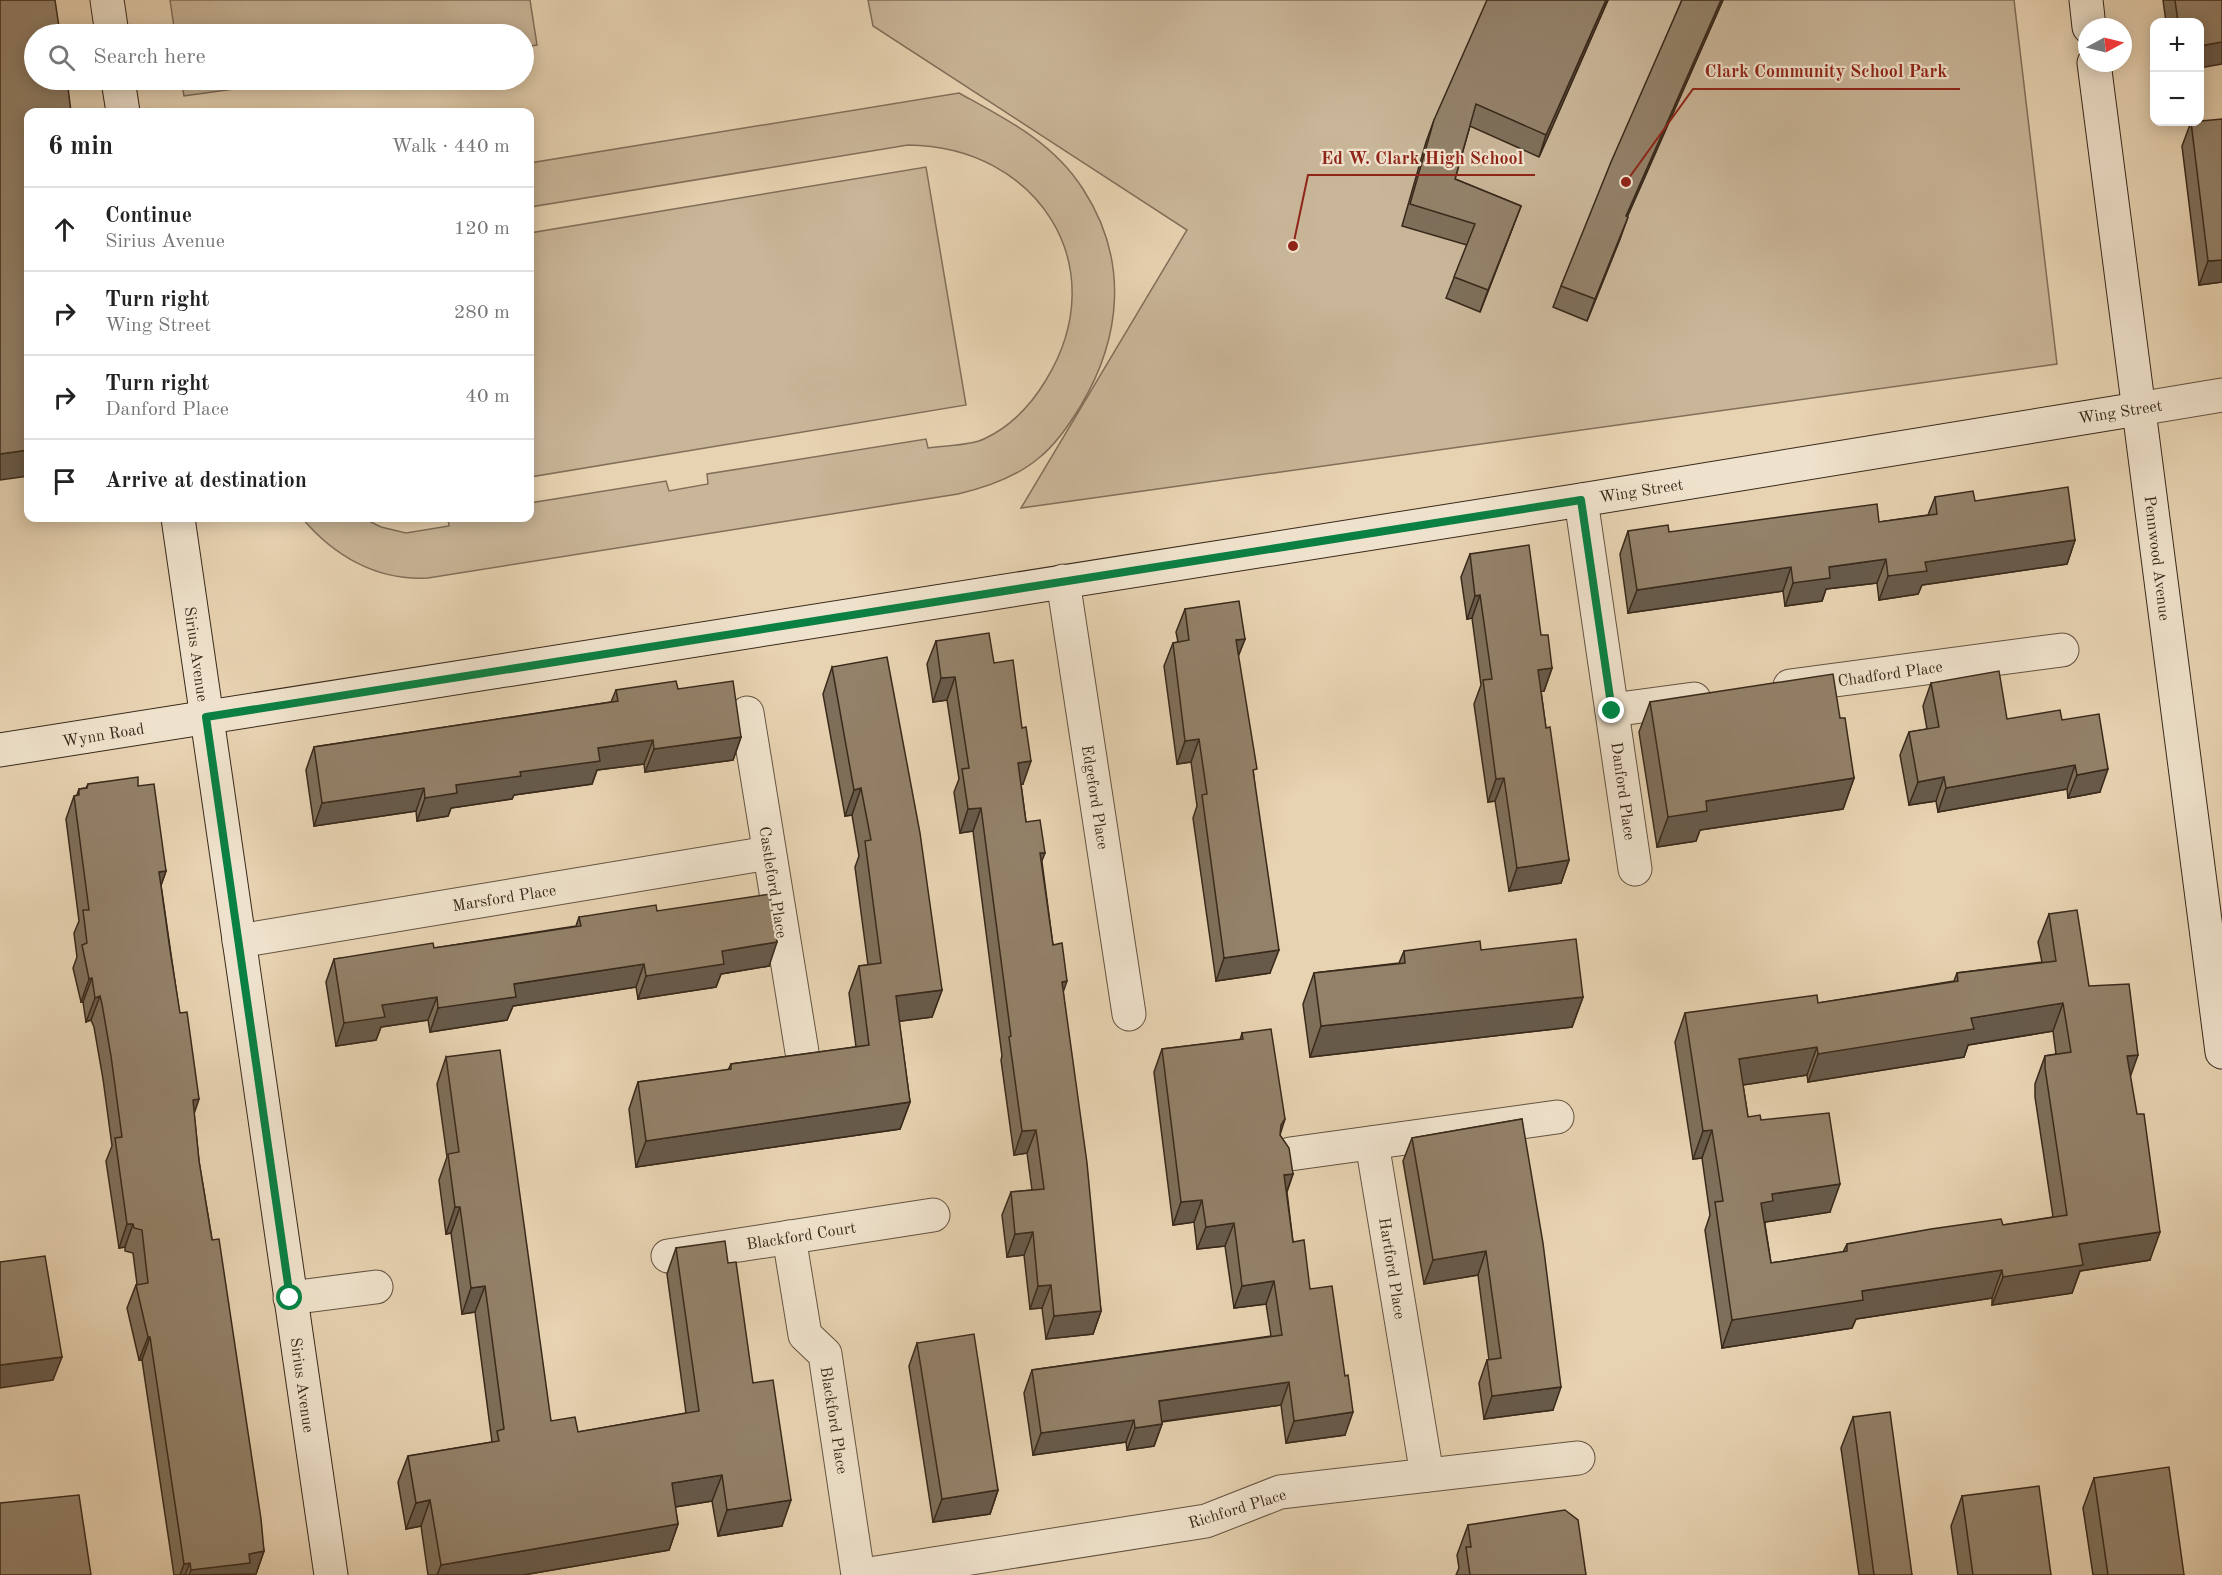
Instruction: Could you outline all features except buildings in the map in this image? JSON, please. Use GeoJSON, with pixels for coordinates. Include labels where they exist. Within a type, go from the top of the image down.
{"type":"FeatureCollection","features":[{"type":"Feature","properties":{"kind":"street"},"geometry":{"type":"LineString","coordinates":[[107,0],[111,24]]}},
{"type":"Feature","properties":{"kind":"street"},"geometry":{"type":"LineString","coordinates":[[2086,0],[2088,18]]}},
{"type":"Feature","properties":{"kind":"street","name":"Pennwood Avenue"},"geometry":{"type":"LineString","coordinates":[[2095,72],[2222,1052]]}},
{"type":"Feature","properties":{"kind":"street"},"geometry":{"type":"LineString","coordinates":[[120,90],[122,108]]}},
{"type":"Feature","properties":{"kind":"street","name":"Wing Street"},"geometry":{"type":"LineString","coordinates":[[206,717],[1581,500],[2222,395]]}},
{"type":"Feature","properties":{"kind":"street","name":"Danford Place"},"geometry":{"type":"LineString","coordinates":[[1581,500],[1635,869]]}},
{"type":"Feature","properties":{"kind":"street","name":"Sirius Avenue"},"geometry":{"type":"LineString","coordinates":[[179,522],[331,1575]]}},
{"type":"Feature","properties":{"kind":"street","name":"Edgeford Place"},"geometry":{"type":"LineString","coordinates":[[1063,581],[1129,1014]]}},
{"type":"Feature","properties":{"kind":"street","name":"Chadford Place"},"geometry":{"type":"LineString","coordinates":[[1764,690],[2062,650]]}},
{"type":"Feature","properties":{"kind":"street"},"geometry":{"type":"LineString","coordinates":[[1612,711],[1729,695]]}},
{"type":"Feature","properties":{"kind":"street","name":"Castleford Place"},"geometry":{"type":"LineString","coordinates":[[747,713],[802,1052]]}},
{"type":"Feature","properties":{"kind":"street","name":"Wynn Road"},"geometry":{"type":"LineString","coordinates":[[0,750],[206,717]]}},
{"type":"Feature","properties":{"kind":"street","name":"Marsford Place"},"geometry":{"type":"LineString","coordinates":[[239,941],[769,853]]}},
{"type":"Feature","properties":{"kind":"street"},"geometry":{"type":"LineString","coordinates":[[1290,1154],[1557,1117]]}},
{"type":"Feature","properties":{"kind":"street","name":"Hartford Place"},"geometry":{"type":"LineString","coordinates":[[1372,1143],[1427,1475]]}},
{"type":"Feature","properties":{"kind":"street","name":"Blackford Court"},"geometry":{"type":"LineString","coordinates":[[668,1256],[933,1215]]}},
{"type":"Feature","properties":{"kind":"street","name":"Blackford Place"},"geometry":{"type":"LineString","coordinates":[[789,1237],[805,1335],[825,1354],[858,1575]]}},
{"type":"Feature","properties":{"kind":"street"},"geometry":{"type":"LineString","coordinates":[[290,1298],[376,1287]]}},
{"type":"Feature","properties":{"kind":"street","name":"Richford Place"},"geometry":{"type":"LineString","coordinates":[[863,1575],[1206,1521],[1280,1492],[1578,1458]]}},
{"type":"Feature","properties":{"kind":"shaded area"},"geometry":{"type":"Polygon","coordinates":[[[170,0],[530,0],[534,24],[174,24],[170,0]]]}},
{"type":"Feature","properties":{"kind":"shaded area"},"geometry":{"type":"Polygon","coordinates":[[[868,0],[2014,0],[2057,364],[1021,508],[1187,230],[873,26],[868,0]]]}},
{"type":"Feature","properties":{"kind":"shaded area"},"geometry":{"type":"Polygon","coordinates":[[[534,26],[537,45],[534,45],[534,26]]]}},
{"type":"Feature","properties":{"kind":"shaded area"},"geometry":{"type":"Polygon","coordinates":[[[183,90],[228,90],[184,96],[183,90]]]}},
{"type":"Feature","properties":{"kind":"shaded area"},"geometry":{"type":"Polygon","coordinates":[[[959,93],[994,112],[1043,145],[1071,172],[1083,189],[1098,216],[1108,243],[1113,271],[1112,326],[1105,353],[1076,414],[1046,452],[1012,476],[980,488],[958,494],[428,578],[409,578],[374,570],[342,554],[306,522],[371,522],[406,533],[449,526],[448,522],[534,522],[534,502],[666,481],[669,491],[708,484],[707,474],[926,439],[928,448],[978,441],[1003,428],[1034,398],[1046,380],[1065,337],[1072,295],[1067,256],[1052,220],[1027,190],[994,166],[954,151],[908,145],[534,206],[534,162],[959,93]]]}},
{"type":"Feature","properties":{"kind":"shaded area"},"geometry":{"type":"Polygon","coordinates":[[[926,167],[966,405],[534,476],[534,232],[926,167]]]}},
{"type":"Feature","properties":{"kind":"place","name":"Clark Community School Park"},"geometry":{"type":"Point","coordinates":[1626,182]}},
{"type":"Feature","properties":{"kind":"place","name":"Ed W. Clark High School"},"geometry":{"type":"Point","coordinates":[1293,246]}},
{"type":"Feature","properties":{"kind":"route"},"geometry":{"type":"LineString","coordinates":[[290,1298],[206,717],[1581,500],[1612,711]]}}]}
